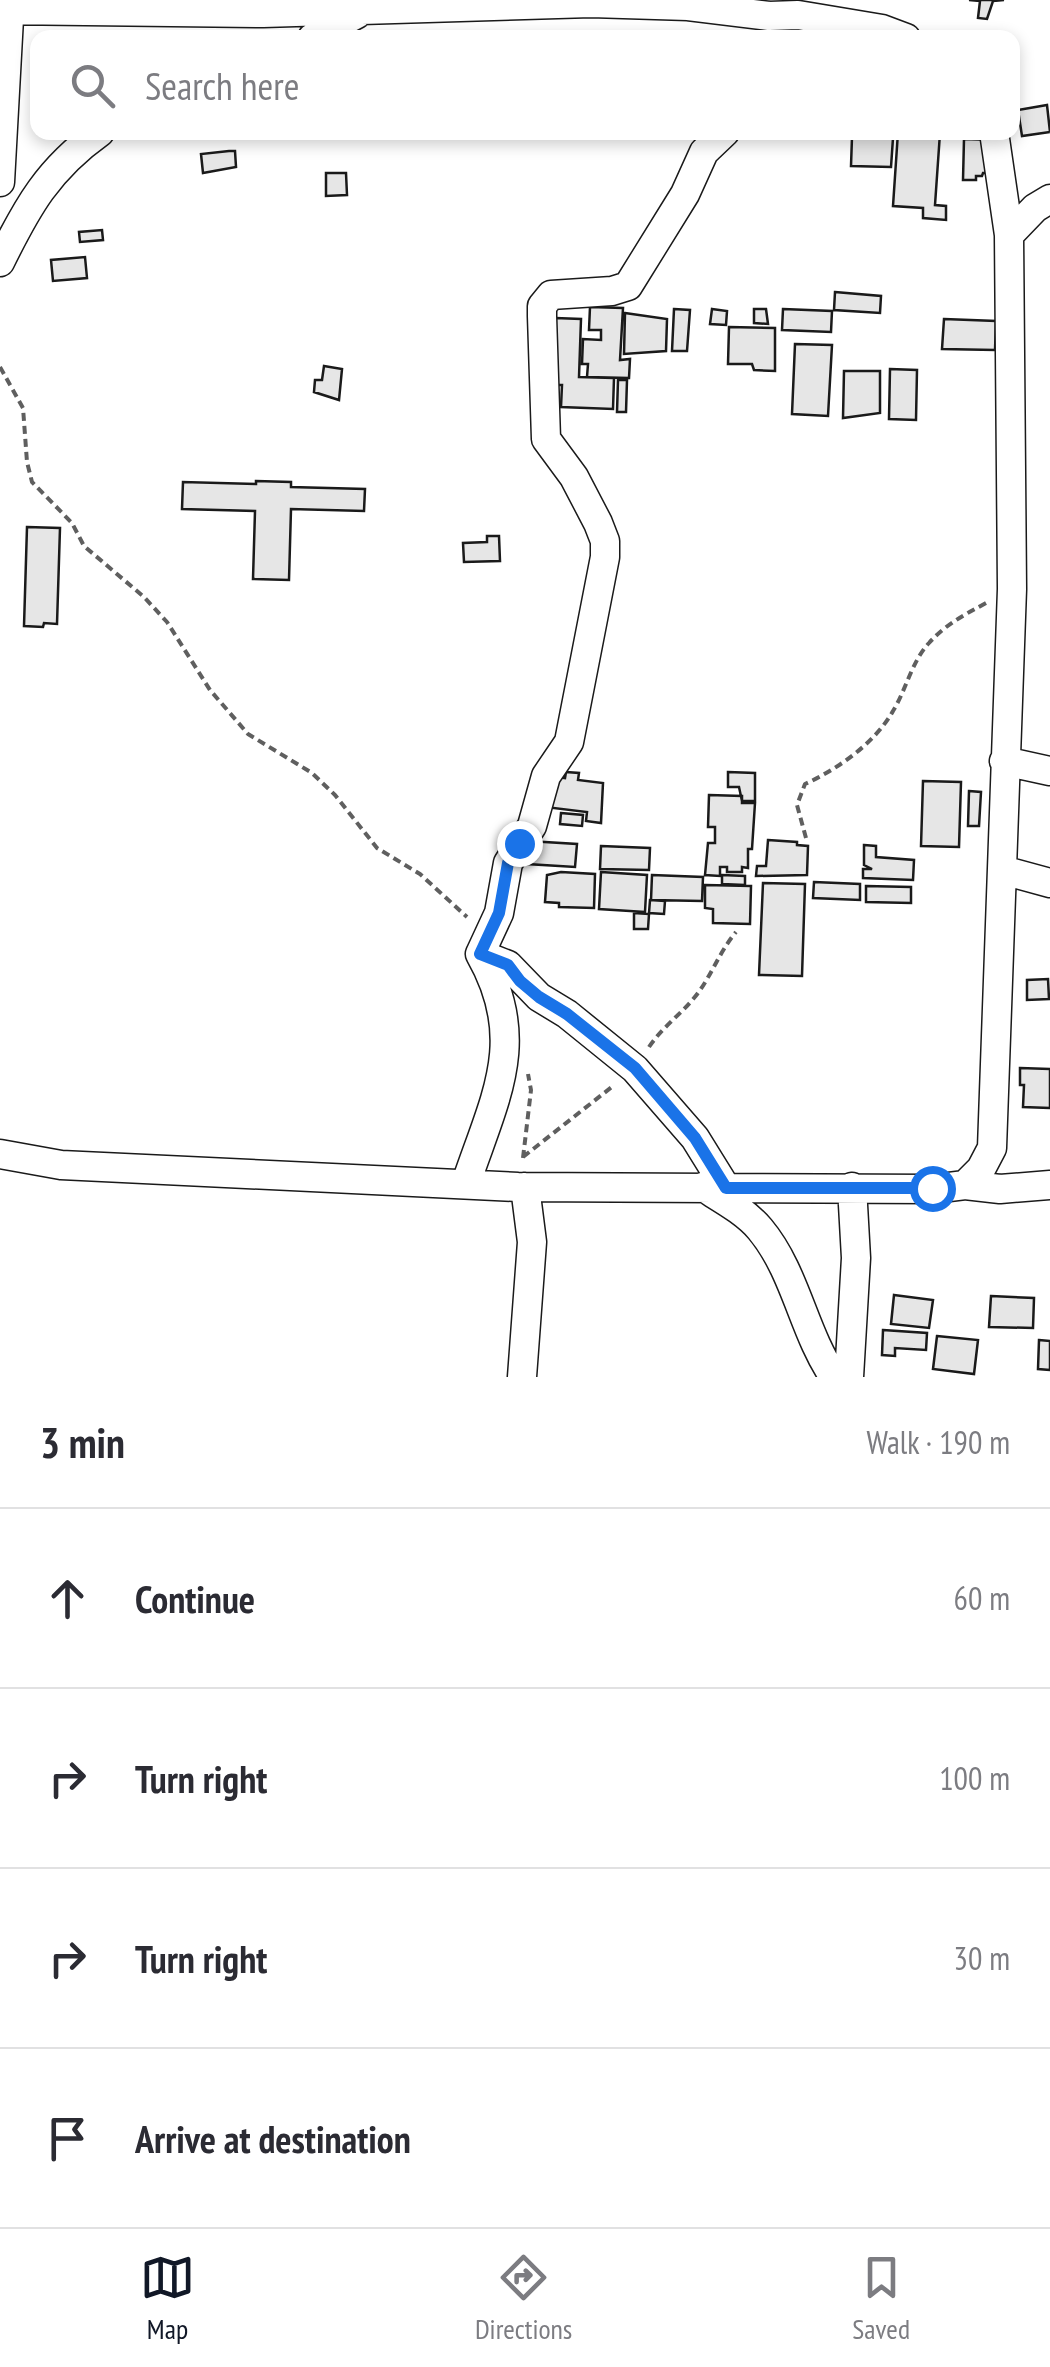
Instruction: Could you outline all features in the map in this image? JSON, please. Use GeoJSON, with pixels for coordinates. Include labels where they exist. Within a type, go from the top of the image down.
{"type":"FeatureCollection","features":[{"type":"Feature","properties":{"kind":"street"},"geometry":{"type":"LineString","coordinates":[[882,0],[893,30]]}},
{"type":"Feature","properties":{"kind":"street"},"geometry":{"type":"LineString","coordinates":[[0,182],[6,7],[178,14],[591,2],[688,6],[769,16],[798,14],[879,30]]}},
{"type":"Feature","properties":{"kind":"street"},"geometry":{"type":"LineString","coordinates":[[327,30],[367,9]]}},
{"type":"Feature","properties":{"kind":"street"},"geometry":{"type":"LineString","coordinates":[[787,30],[798,14]]}},
{"type":"Feature","properties":{"kind":"street"},"geometry":{"type":"LineString","coordinates":[[0,262],[42,184],[89,140]]}},
{"type":"Feature","properties":{"kind":"street"},"geometry":{"type":"LineString","coordinates":[[480,954],[499,913],[508,863],[532,826],[546,776],[569,742],[605,557],[598,524],[574,476],[546,439],[542,306],[550,295],[628,286],[685,194],[704,152],[717,140]]}},
{"type":"Feature","properties":{"kind":"street"},"geometry":{"type":"LineString","coordinates":[[965,1185],[981,1169],[992,1148],[1012,590],[1009,236],[995,140]]}},
{"type":"Feature","properties":{"kind":"street"},"geometry":{"type":"LineString","coordinates":[[1009,236],[1050,198]]}},
{"type":"Feature","properties":{"kind":"street"},"geometry":{"type":"LineString","coordinates":[[1004,761],[1050,772]]}},
{"type":"Feature","properties":{"kind":"street"},"geometry":{"type":"LineString","coordinates":[[1002,870],[1050,883]]}},
{"type":"Feature","properties":{"kind":"street"},"geometry":{"type":"LineString","coordinates":[[466,1183],[501,1077],[508,1037],[492,976],[480,954]]}},
{"type":"Feature","properties":{"kind":"street"},"geometry":{"type":"LineString","coordinates":[[480,954],[508,965],[539,997],[635,1068],[695,1138],[714,1188],[760,1228],[799,1301],[818,1355],[834,1377]]}},
{"type":"Feature","properties":{"kind":"street"},"geometry":{"type":"LineString","coordinates":[[0,1154],[61,1165],[522,1187],[1050,1185]]}},
{"type":"Feature","properties":{"kind":"street"},"geometry":{"type":"LineString","coordinates":[[522,1187],[532,1242],[522,1377]]}},
{"type":"Feature","properties":{"kind":"street"},"geometry":{"type":"LineString","coordinates":[[850,1377],[856,1258],[852,1188]]}},
{"type":"Feature","properties":{"kind":"path"},"geometry":{"type":"LineString","coordinates":[[0,367],[23,408],[32,482],[72,523],[84,546],[167,622],[210,690],[248,734],[312,773],[376,848],[420,874],[472,923],[480,954]]}},
{"type":"Feature","properties":{"kind":"path"},"geometry":{"type":"LineString","coordinates":[[806,838],[798,805],[805,784],[844,762],[892,714],[926,646],[951,621],[1012,590]]}},
{"type":"Feature","properties":{"kind":"path"},"geometry":{"type":"LineString","coordinates":[[522,1187],[531,1090],[526,1063]]}},
{"type":"Feature","properties":{"kind":"building"},"geometry":{"type":"Polygon","coordinates":[[[969,0],[1004,0],[993,1],[987,19],[978,18],[980,1],[969,0]]]}},
{"type":"Feature","properties":{"kind":"building"},"geometry":{"type":"Polygon","coordinates":[[[1047,105],[1050,132],[1022,136],[1020,110],[1047,105]]]}},
{"type":"Feature","properties":{"kind":"building"},"geometry":{"type":"Polygon","coordinates":[[[852,140],[893,140],[891,167],[851,166],[852,140]]]}},
{"type":"Feature","properties":{"kind":"building"},"geometry":{"type":"Polygon","coordinates":[[[897,140],[940,140],[935,205],[946,206],[946,220],[923,218],[923,208],[893,206],[897,140]]]}},
{"type":"Feature","properties":{"kind":"building"},"geometry":{"type":"Polygon","coordinates":[[[964,140],[994,140],[993,173],[963,180],[964,140]]]}},
{"type":"Feature","properties":{"kind":"building"},"geometry":{"type":"Polygon","coordinates":[[[235,151],[236,167],[203,173],[201,154],[235,151]]]}},
{"type":"Feature","properties":{"kind":"building"},"geometry":{"type":"Polygon","coordinates":[[[326,173],[346,173],[347,195],[326,196],[326,173]]]}},
{"type":"Feature","properties":{"kind":"building"},"geometry":{"type":"Polygon","coordinates":[[[102,230],[103,240],[80,242],[79,232],[102,230]]]}},
{"type":"Feature","properties":{"kind":"building"},"geometry":{"type":"Polygon","coordinates":[[[85,257],[87,278],[53,281],[51,260],[85,257]]]}},
{"type":"Feature","properties":{"kind":"building"},"geometry":{"type":"Polygon","coordinates":[[[835,292],[881,296],[880,313],[834,310],[835,292]]]}},
{"type":"Feature","properties":{"kind":"building"},"geometry":{"type":"Polygon","coordinates":[[[590,307],[623,308],[620,360],[630,359],[629,378],[587,377],[588,364],[582,364],[583,339],[601,340],[601,330],[589,330],[590,307]]]}},
{"type":"Feature","properties":{"kind":"building"},"geometry":{"type":"Polygon","coordinates":[[[674,309],[690,310],[687,351],[672,351],[674,309]]]}},
{"type":"Feature","properties":{"kind":"building"},"geometry":{"type":"Polygon","coordinates":[[[712,309],[727,311],[726,325],[710,324],[712,309]]]}},
{"type":"Feature","properties":{"kind":"building"},"geometry":{"type":"Polygon","coordinates":[[[754,309],[766,309],[768,324],[754,323],[754,309]]]}},
{"type":"Feature","properties":{"kind":"building"},"geometry":{"type":"Polygon","coordinates":[[[783,309],[832,311],[831,332],[782,330],[783,309]]]}},
{"type":"Feature","properties":{"kind":"building"},"geometry":{"type":"Polygon","coordinates":[[[625,313],[667,319],[666,351],[624,354],[625,313]]]}},
{"type":"Feature","properties":{"kind":"building"},"geometry":{"type":"Polygon","coordinates":[[[555,318],[581,319],[579,377],[614,378],[613,409],[561,407],[562,385],[552,385],[555,318]]]}},
{"type":"Feature","properties":{"kind":"building"},"geometry":{"type":"Polygon","coordinates":[[[944,319],[996,321],[995,350],[942,349],[944,319]]]}},
{"type":"Feature","properties":{"kind":"building"},"geometry":{"type":"Polygon","coordinates":[[[729,327],[775,328],[775,371],[754,370],[752,364],[728,364],[729,327]]]}},
{"type":"Feature","properties":{"kind":"building"},"geometry":{"type":"Polygon","coordinates":[[[795,344],[832,345],[828,416],[792,414],[795,344]]]}},
{"type":"Feature","properties":{"kind":"building"},"geometry":{"type":"Polygon","coordinates":[[[324,366],[342,369],[339,400],[314,392],[315,380],[322,380],[324,366]]]}},
{"type":"Feature","properties":{"kind":"building"},"geometry":{"type":"Polygon","coordinates":[[[890,369],[917,370],[916,420],[889,419],[890,369]]]}},
{"type":"Feature","properties":{"kind":"building"},"geometry":{"type":"Polygon","coordinates":[[[844,371],[880,371],[880,413],[843,418],[844,371]]]}},
{"type":"Feature","properties":{"kind":"building"},"geometry":{"type":"Polygon","coordinates":[[[618,380],[627,380],[626,412],[617,412],[618,380]]]}},
{"type":"Feature","properties":{"kind":"building"},"geometry":{"type":"Polygon","coordinates":[[[183,482],[291,482],[291,487],[365,489],[364,511],[291,509],[289,580],[253,579],[255,511],[182,509],[183,482]]]}},
{"type":"Feature","properties":{"kind":"building"},"geometry":{"type":"Polygon","coordinates":[[[27,527],[60,528],[57,624],[24,626],[27,527]]]}},
{"type":"Feature","properties":{"kind":"building"},"geometry":{"type":"Polygon","coordinates":[[[487,536],[499,536],[500,561],[464,562],[463,543],[487,542],[487,536]]]}},
{"type":"Feature","properties":{"kind":"building"},"geometry":{"type":"Polygon","coordinates":[[[566,772],[579,773],[578,780],[603,783],[601,823],[586,821],[587,812],[545,807],[549,776],[565,778],[566,772]]]}},
{"type":"Feature","properties":{"kind":"building"},"geometry":{"type":"Polygon","coordinates":[[[728,772],[755,773],[755,801],[742,801],[739,787],[728,787],[728,772]]]}},
{"type":"Feature","properties":{"kind":"building"},"geometry":{"type":"Polygon","coordinates":[[[923,781],[961,782],[959,847],[921,846],[923,781]]]}},
{"type":"Feature","properties":{"kind":"building"},"geometry":{"type":"Polygon","coordinates":[[[969,791],[981,792],[979,826],[968,826],[969,791]]]}},
{"type":"Feature","properties":{"kind":"building"},"geometry":{"type":"Polygon","coordinates":[[[709,795],[742,796],[742,803],[755,803],[752,849],[748,849],[748,868],[742,867],[742,872],[727,872],[727,867],[720,867],[720,876],[705,875],[708,843],[715,843],[715,827],[708,827],[709,795]]]}},
{"type":"Feature","properties":{"kind":"building"},"geometry":{"type":"Polygon","coordinates":[[[561,813],[583,815],[582,826],[560,824],[561,813]]]}},
{"type":"Feature","properties":{"kind":"building"},"geometry":{"type":"Polygon","coordinates":[[[768,840],[808,846],[807,875],[756,876],[757,866],[766,866],[768,840]]]}},
{"type":"Feature","properties":{"kind":"building"},"geometry":{"type":"Polygon","coordinates":[[[528,841],[577,844],[575,867],[527,864],[528,841]]]}},
{"type":"Feature","properties":{"kind":"building"},"geometry":{"type":"Polygon","coordinates":[[[864,845],[876,846],[876,857],[914,860],[913,880],[863,878],[863,869],[872,869],[864,865],[864,845]]]}},
{"type":"Feature","properties":{"kind":"building"},"geometry":{"type":"Polygon","coordinates":[[[601,846],[650,848],[649,870],[600,869],[601,846]]]}},
{"type":"Feature","properties":{"kind":"building"},"geometry":{"type":"Polygon","coordinates":[[[601,872],[647,875],[645,912],[599,909],[601,872]]]}},
{"type":"Feature","properties":{"kind":"building"},"geometry":{"type":"Polygon","coordinates":[[[595,874],[594,908],[559,907],[559,903],[545,902],[547,875],[595,874]]]}},
{"type":"Feature","properties":{"kind":"building"},"geometry":{"type":"Polygon","coordinates":[[[652,875],[703,877],[702,901],[651,900],[652,875]]]}},
{"type":"Feature","properties":{"kind":"building"},"geometry":{"type":"Polygon","coordinates":[[[722,875],[745,876],[745,885],[722,884],[722,875]]]}},
{"type":"Feature","properties":{"kind":"building"},"geometry":{"type":"Polygon","coordinates":[[[814,882],[860,884],[860,900],[813,898],[814,882]]]}},
{"type":"Feature","properties":{"kind":"building"},"geometry":{"type":"Polygon","coordinates":[[[763,883],[805,884],[802,976],[759,975],[763,883]]]}},
{"type":"Feature","properties":{"kind":"building"},"geometry":{"type":"Polygon","coordinates":[[[705,885],[751,886],[750,924],[713,923],[713,909],[705,908],[705,885]]]}},
{"type":"Feature","properties":{"kind":"building"},"geometry":{"type":"Polygon","coordinates":[[[866,886],[911,887],[911,903],[866,902],[866,886]]]}},
{"type":"Feature","properties":{"kind":"building"},"geometry":{"type":"Polygon","coordinates":[[[650,900],[665,901],[664,914],[649,913],[650,900]]]}},
{"type":"Feature","properties":{"kind":"building"},"geometry":{"type":"Polygon","coordinates":[[[634,913],[649,914],[648,929],[634,929],[634,913]]]}},
{"type":"Feature","properties":{"kind":"building"},"geometry":{"type":"Polygon","coordinates":[[[1048,979],[1049,999],[1027,1000],[1027,980],[1048,979]]]}},
{"type":"Feature","properties":{"kind":"building"},"geometry":{"type":"Polygon","coordinates":[[[1020,1068],[1050,1069],[1050,1108],[1023,1107],[1020,1068]]]}},
{"type":"Feature","properties":{"kind":"building"},"geometry":{"type":"Polygon","coordinates":[[[894,1295],[933,1300],[929,1328],[891,1324],[894,1295]]]}},
{"type":"Feature","properties":{"kind":"building"},"geometry":{"type":"Polygon","coordinates":[[[991,1296],[1034,1298],[1033,1328],[989,1327],[991,1296]]]}},
{"type":"Feature","properties":{"kind":"building"},"geometry":{"type":"Polygon","coordinates":[[[883,1330],[927,1333],[926,1350],[895,1348],[895,1356],[882,1355],[883,1330]]]}},
{"type":"Feature","properties":{"kind":"building"},"geometry":{"type":"Polygon","coordinates":[[[937,1336],[978,1340],[974,1374],[933,1369],[937,1336]]]}},
{"type":"Feature","properties":{"kind":"building"},"geometry":{"type":"Polygon","coordinates":[[[1039,1340],[1050,1341],[1050,1370],[1038,1369],[1039,1340]]]}},
{"type":"Feature","properties":{"kind":"route"},"geometry":{"type":"LineString","coordinates":[[519,843],[508,863],[499,913],[480,954],[508,965],[539,997],[635,1068],[695,1138],[726,1188],[932,1188]]}}]}
